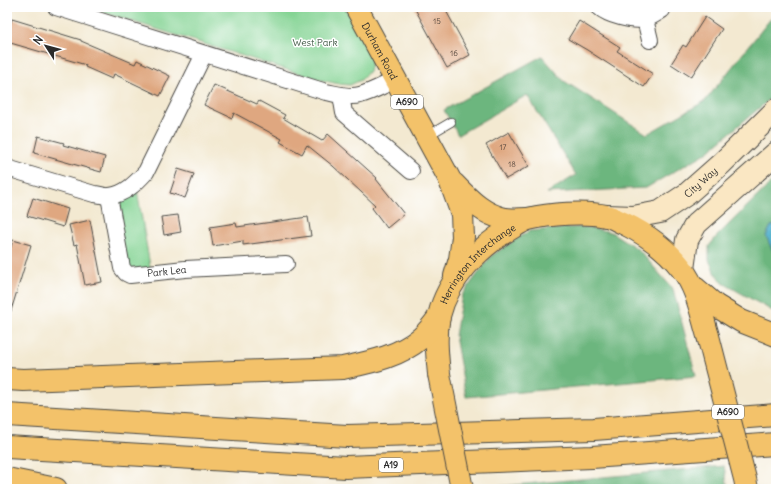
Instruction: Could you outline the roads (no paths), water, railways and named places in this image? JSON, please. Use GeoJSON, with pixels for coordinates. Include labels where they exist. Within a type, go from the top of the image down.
{"type":"FeatureCollection","features":[{"type":"Feature","properties":{"kind":"highway","name":"Durham Road"},"geometry":{"type":"LineString","coordinates":[[356,7],[449,178]]}},
{"type":"Feature","properties":{"kind":"highway","name":"A690"},"geometry":{"type":"LineString","coordinates":[[449,178],[475,206],[485,212],[505,218],[527,219]]}},
{"type":"Feature","properties":{"kind":"highway","name":"A690"},"geometry":{"type":"LineString","coordinates":[[449,178],[462,214],[463,237],[460,259],[452,285]]}},
{"type":"Feature","properties":{"kind":"highway","name":"Herrington Interchange"},"geometry":{"type":"LineString","coordinates":[[462,489],[439,374],[436,344],[439,317],[444,301],[452,285],[481,249],[494,238],[527,219],[563,214],[607,216],[641,232],[657,243],[683,269]]}},
{"type":"Feature","properties":{"kind":"highway","name":"A690"},"geometry":{"type":"LineString","coordinates":[[683,269],[694,288],[708,336],[747,489]]}},
{"type":"Feature","properties":{"kind":"highway"},"geometry":{"type":"LineString","coordinates":[[694,288],[715,305],[741,320],[776,335]]}},
{"type":"Feature","properties":{"kind":"highway"},"geometry":{"type":"LineString","coordinates":[[7,379],[23,380],[343,368],[376,362],[403,350],[422,338],[439,317]]}},
{"type":"Feature","properties":{"kind":"highway"},"geometry":{"type":"LineString","coordinates":[[7,415],[347,436],[594,429],[776,415]]}},
{"type":"Feature","properties":{"kind":"highway","name":"A19"},"geometry":{"type":"LineString","coordinates":[[7,447],[346,467],[592,457],[776,444]]}},
{"type":"Feature","properties":{"kind":"highway"},"geometry":{"type":"LineString","coordinates":[[7,479],[56,489]]}},
{"type":"Feature","properties":{"kind":"main road","name":"City Way"},"geometry":{"type":"LineString","coordinates":[[607,216],[632,217],[660,212],[687,194],[722,163],[776,110]]}},
{"type":"Feature","properties":{"kind":"main road"},"geometry":{"type":"LineString","coordinates":[[683,269],[688,240],[696,224],[776,153]]}},
{"type":"Feature","properties":{"kind":"street"},"geometry":{"type":"LineString","coordinates":[[56,7],[319,90],[341,95],[360,95],[395,80]]}},
{"type":"Feature","properties":{"kind":"street"},"geometry":{"type":"LineString","coordinates":[[599,7],[605,12],[622,18],[645,20],[662,10]]}},
{"type":"Feature","properties":{"kind":"street"},"geometry":{"type":"LineString","coordinates":[[645,20],[650,40]]}},
{"type":"Feature","properties":{"kind":"street"},"geometry":{"type":"LineString","coordinates":[[7,168],[94,194],[109,196],[123,192],[136,184],[146,172],[204,54]]}},
{"type":"Feature","properties":{"kind":"street"},"geometry":{"type":"LineString","coordinates":[[341,95],[344,113],[411,171]]}},
{"type":"Feature","properties":{"kind":"street","name":"Park Lea"},"geometry":{"type":"LineString","coordinates":[[109,196],[122,268],[130,275],[184,269],[286,264]]}},
{"type":"Feature","properties":{"kind":"lane"},"geometry":{"type":"LineString","coordinates":[[426,136],[451,122]]}},
{"type":"Feature","properties":{"kind":"water"},"geometry":{"type":"Polygon","coordinates":[[[776,225],[776,258],[766,236],[771,226],[776,225]]]}},
{"type":"Feature","properties":{"kind":"park label","name":"West Park"},"geometry":{"type":"Point","coordinates":[315,42]}}]}
